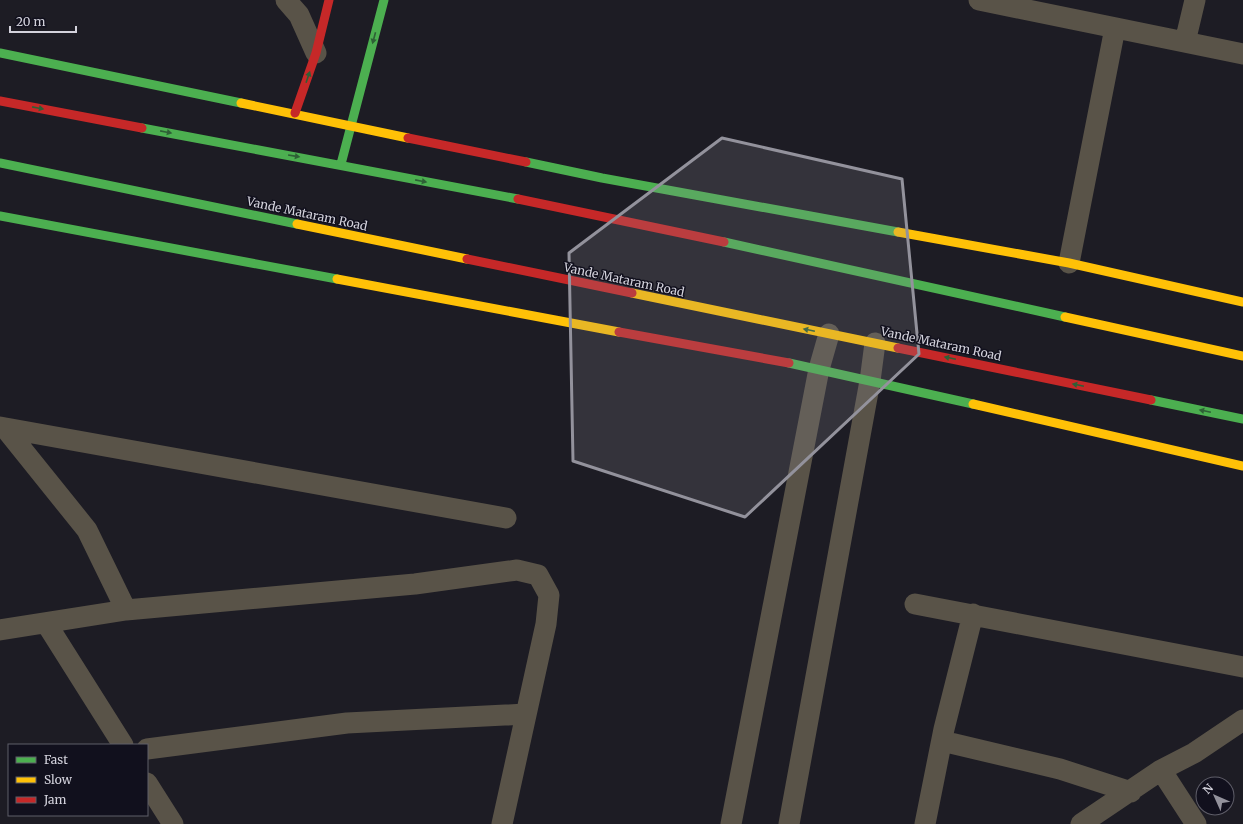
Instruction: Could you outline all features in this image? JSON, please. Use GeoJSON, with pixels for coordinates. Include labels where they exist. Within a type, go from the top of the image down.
{"type":"FeatureCollection","features":[{"type":"Feature","properties":{"kind":"street"},"geometry":{"type":"LineString","coordinates":[[286,0],[299,15],[316,53]]}},
{"type":"Feature","properties":{"kind":"street"},"geometry":{"type":"LineString","coordinates":[[295,113],[316,53],[329,0]]}},
{"type":"Feature","properties":{"kind":"street"},"geometry":{"type":"LineString","coordinates":[[341,164],[384,0]]}},
{"type":"Feature","properties":{"kind":"street"},"geometry":{"type":"LineString","coordinates":[[979,0],[1243,54]]}},
{"type":"Feature","properties":{"kind":"street"},"geometry":{"type":"LineString","coordinates":[[1185,42],[1195,0]]}},
{"type":"Feature","properties":{"kind":"street"},"geometry":{"type":"LineString","coordinates":[[1069,263],[1115,28]]}},
{"type":"Feature","properties":{"kind":"street"},"geometry":{"type":"LineString","coordinates":[[0,53],[295,113],[602,178],[1069,263],[1243,302]]}},
{"type":"Feature","properties":{"kind":"street"},"geometry":{"type":"LineString","coordinates":[[0,101],[341,164],[573,210],[1243,356]]}},
{"type":"Feature","properties":{"kind":"street","name":"Vande Mataram Road"},"geometry":{"type":"LineString","coordinates":[[0,163],[1243,419]]}},
{"type":"Feature","properties":{"kind":"street"},"geometry":{"type":"LineString","coordinates":[[0,216],[819,370],[1243,466]]}},
{"type":"Feature","properties":{"kind":"street"},"geometry":{"type":"LineString","coordinates":[[731,824],[819,370],[829,334]]}},
{"type":"Feature","properties":{"kind":"street"},"geometry":{"type":"LineString","coordinates":[[789,824],[870,381],[875,343]]}},
{"type":"Feature","properties":{"kind":"street"},"geometry":{"type":"LineString","coordinates":[[2,427],[506,518]]}},
{"type":"Feature","properties":{"kind":"street"},"geometry":{"type":"LineString","coordinates":[[2,427],[87,530],[126,610]]}},
{"type":"Feature","properties":{"kind":"street"},"geometry":{"type":"LineString","coordinates":[[0,630],[126,610],[415,584],[517,570],[538,575],[549,595],[546,624],[502,824]]}},
{"type":"Feature","properties":{"kind":"street"},"geometry":{"type":"LineString","coordinates":[[915,604],[973,614],[1243,668]]}},
{"type":"Feature","properties":{"kind":"street"},"geometry":{"type":"LineString","coordinates":[[925,824],[942,741],[973,614]]}},
{"type":"Feature","properties":{"kind":"street"},"geometry":{"type":"LineString","coordinates":[[46,623],[122,744]]}},
{"type":"Feature","properties":{"kind":"street"},"geometry":{"type":"LineString","coordinates":[[148,749],[347,723],[526,714]]}},
{"type":"Feature","properties":{"kind":"street"},"geometry":{"type":"LineString","coordinates":[[1081,824],[1161,770],[1194,753],[1243,720]]}},
{"type":"Feature","properties":{"kind":"street"},"geometry":{"type":"LineString","coordinates":[[942,741],[1060,769],[1130,792]]}},
{"type":"Feature","properties":{"kind":"street"},"geometry":{"type":"LineString","coordinates":[[1161,770],[1196,824]]}},
{"type":"Feature","properties":{"kind":"street"},"geometry":{"type":"LineString","coordinates":[[148,785],[173,824]]}},
{"type":"Feature","properties":{"kind":"highlighted area"},"geometry":{"type":"Polygon","coordinates":[[[722,138],[902,179],[919,354],[745,517],[573,461],[569,253],[722,138]]]}},
{"type":"Feature","properties":{"kind":"traffic: fast"},"geometry":{"type":"LineString","coordinates":[[341,164],[384,0]]}},
{"type":"Feature","properties":{"kind":"traffic: fast"},"geometry":{"type":"LineString","coordinates":[[0,53],[241,103]]}},
{"type":"Feature","properties":{"kind":"traffic: fast"},"geometry":{"type":"LineString","coordinates":[[142,128],[518,199]]}},
{"type":"Feature","properties":{"kind":"traffic: fast"},"geometry":{"type":"LineString","coordinates":[[526,162],[602,178],[898,232]]}},
{"type":"Feature","properties":{"kind":"traffic: fast"},"geometry":{"type":"LineString","coordinates":[[0,163],[297,224]]}},
{"type":"Feature","properties":{"kind":"traffic: fast"},"geometry":{"type":"LineString","coordinates":[[0,216],[337,279]]}},
{"type":"Feature","properties":{"kind":"traffic: fast"},"geometry":{"type":"LineString","coordinates":[[724,242],[1065,317]]}},
{"type":"Feature","properties":{"kind":"traffic: fast"},"geometry":{"type":"LineString","coordinates":[[789,363],[973,404]]}},
{"type":"Feature","properties":{"kind":"traffic: fast"},"geometry":{"type":"LineString","coordinates":[[1151,400],[1243,419]]}},
{"type":"Feature","properties":{"kind":"traffic: slow"},"geometry":{"type":"LineString","coordinates":[[241,103],[408,138]]}},
{"type":"Feature","properties":{"kind":"traffic: slow"},"geometry":{"type":"LineString","coordinates":[[297,224],[467,259]]}},
{"type":"Feature","properties":{"kind":"traffic: slow"},"geometry":{"type":"LineString","coordinates":[[898,232],[1069,263],[1243,302]]}},
{"type":"Feature","properties":{"kind":"traffic: slow"},"geometry":{"type":"LineString","coordinates":[[337,279],[619,332]]}},
{"type":"Feature","properties":{"kind":"traffic: slow"},"geometry":{"type":"LineString","coordinates":[[632,293],[898,348]]}},
{"type":"Feature","properties":{"kind":"traffic: slow"},"geometry":{"type":"LineString","coordinates":[[1065,317],[1243,356]]}},
{"type":"Feature","properties":{"kind":"traffic: slow"},"geometry":{"type":"LineString","coordinates":[[973,404],[1243,466]]}},
{"type":"Feature","properties":{"kind":"traffic: jam"},"geometry":{"type":"LineString","coordinates":[[295,113],[316,53],[329,0]]}},
{"type":"Feature","properties":{"kind":"traffic: jam"},"geometry":{"type":"LineString","coordinates":[[0,101],[142,128]]}},
{"type":"Feature","properties":{"kind":"traffic: jam"},"geometry":{"type":"LineString","coordinates":[[408,138],[526,162]]}},
{"type":"Feature","properties":{"kind":"traffic: jam"},"geometry":{"type":"LineString","coordinates":[[518,199],[724,242]]}},
{"type":"Feature","properties":{"kind":"traffic: jam"},"geometry":{"type":"LineString","coordinates":[[467,259],[632,293]]}},
{"type":"Feature","properties":{"kind":"traffic: jam"},"geometry":{"type":"LineString","coordinates":[[619,332],[789,363]]}},
{"type":"Feature","properties":{"kind":"traffic: jam"},"geometry":{"type":"LineString","coordinates":[[898,348],[1151,400]]}}]}
